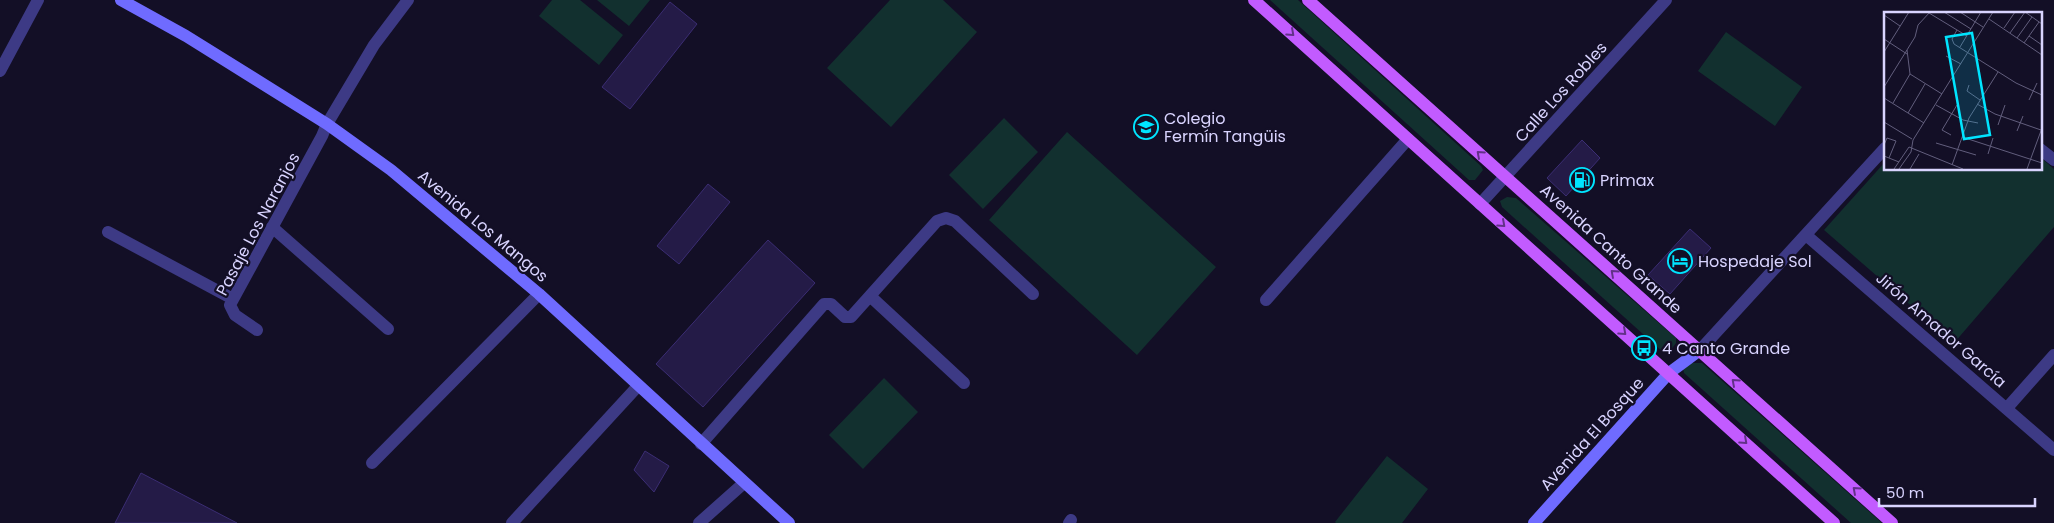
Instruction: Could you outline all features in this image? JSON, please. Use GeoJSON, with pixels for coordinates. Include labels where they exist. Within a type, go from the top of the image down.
{"type":"FeatureCollection","features":[{"type":"Feature","properties":{"kind":"main road"},"geometry":{"type":"LineString","coordinates":[[1254,0],[1834,523]]}},
{"type":"Feature","properties":{"kind":"main road","name":"Avenida Canto Grande"},"geometry":{"type":"LineString","coordinates":[[1308,0],[1892,523]]}},
{"type":"Feature","properties":{"kind":"street"},"geometry":{"type":"LineString","coordinates":[[0,71],[38,0]]}},
{"type":"Feature","properties":{"kind":"street","name":"Avenida Los Mangos"},"geometry":{"type":"LineString","coordinates":[[121,0],[186,36],[327,124],[391,170],[539,294],[789,523]]}},
{"type":"Feature","properties":{"kind":"street","name":"Pasaje Los Naranjos"},"geometry":{"type":"LineString","coordinates":[[257,330],[235,314],[230,305],[327,124],[374,46],[408,0]]}},
{"type":"Feature","properties":{"kind":"street","name":"Calle Los Robles"},"geometry":{"type":"LineString","coordinates":[[1480,204],[1666,0]]}},
{"type":"Feature","properties":{"kind":"street"},"geometry":{"type":"LineString","coordinates":[[1266,300],[1408,139]]}},
{"type":"Feature","properties":{"kind":"street"},"geometry":{"type":"LineString","coordinates":[[1700,350],[1884,149]]}},
{"type":"Feature","properties":{"kind":"street"},"geometry":{"type":"LineString","coordinates":[[2042,151],[2054,160]]}},
{"type":"Feature","properties":{"kind":"street"},"geometry":{"type":"LineString","coordinates":[[701,444],[824,304],[831,304],[845,317],[851,317],[938,221],[946,218],[955,222],[1033,294]]}},
{"type":"Feature","properties":{"kind":"street"},"geometry":{"type":"LineString","coordinates":[[272,227],[388,329]]}},
{"type":"Feature","properties":{"kind":"street"},"geometry":{"type":"LineString","coordinates":[[108,232],[233,299]]}},
{"type":"Feature","properties":{"kind":"street","name":"Jirón Amador García"},"geometry":{"type":"LineString","coordinates":[[1806,235],[2054,450]]}},
{"type":"Feature","properties":{"kind":"street"},"geometry":{"type":"LineString","coordinates":[[372,463],[539,294]]}},
{"type":"Feature","properties":{"kind":"street"},"geometry":{"type":"LineString","coordinates":[[870,296],[964,383]]}},
{"type":"Feature","properties":{"kind":"street","name":"Avenida El Bosque"},"geometry":{"type":"LineString","coordinates":[[1534,523],[1669,373],[1700,350]]}},
{"type":"Feature","properties":{"kind":"street"},"geometry":{"type":"LineString","coordinates":[[2007,408],[2054,355]]}},
{"type":"Feature","properties":{"kind":"street"},"geometry":{"type":"LineString","coordinates":[[512,523],[638,386]]}},
{"type":"Feature","properties":{"kind":"street"},"geometry":{"type":"LineString","coordinates":[[698,523],[744,483]]}},
{"type":"Feature","properties":{"kind":"green space"},"geometry":{"type":"Polygon","coordinates":[[[552,0],[580,0],[623,35],[599,65],[539,16],[552,0]]]}},
{"type":"Feature","properties":{"kind":"green space"},"geometry":{"type":"Polygon","coordinates":[[[597,0],[650,0],[629,26],[597,0]]]}},
{"type":"Feature","properties":{"kind":"green space"},"geometry":{"type":"Polygon","coordinates":[[[890,0],[943,0],[977,32],[891,127],[827,68],[890,0]]]}},
{"type":"Feature","properties":{"kind":"green space"},"geometry":{"type":"Polygon","coordinates":[[[1270,0],[1298,0],[1481,166],[1483,170],[1475,180],[1469,180],[1270,0]]]}},
{"type":"Feature","properties":{"kind":"green space"},"geometry":{"type":"Polygon","coordinates":[[[1726,32],[1802,87],[1775,126],[1698,71],[1726,32]]]}},
{"type":"Feature","properties":{"kind":"green space"},"geometry":{"type":"Polygon","coordinates":[[[1004,118],[1038,152],[983,209],[949,175],[1004,118]]]}},
{"type":"Feature","properties":{"kind":"green space"},"geometry":{"type":"Polygon","coordinates":[[[1067,132],[1216,267],[1137,355],[989,220],[1067,132]]]}},
{"type":"Feature","properties":{"kind":"green space"},"geometry":{"type":"Polygon","coordinates":[[[2042,159],[2054,169],[2054,227],[1954,343],[1824,230],[1884,163],[1884,170],[2042,170],[2042,159]]]}},
{"type":"Feature","properties":{"kind":"green space"},"geometry":{"type":"Polygon","coordinates":[[[1507,197],[1516,198],[1676,338],[1676,343],[1670,351],[1664,353],[1502,207],[1500,201],[1507,197]]]}},
{"type":"Feature","properties":{"kind":"green space"},"geometry":{"type":"Polygon","coordinates":[[[1689,363],[1702,363],[1882,523],[1851,523],[1684,373],[1683,368],[1689,363]]]}},
{"type":"Feature","properties":{"kind":"green space"},"geometry":{"type":"Polygon","coordinates":[[[884,378],[918,412],[863,469],[829,435],[884,378]]]}},
{"type":"Feature","properties":{"kind":"green space"},"geometry":{"type":"Polygon","coordinates":[[[1387,456],[1428,489],[1402,523],[1336,523],[1335,522],[1387,456]]]}},
{"type":"Feature","properties":{"kind":"building"},"geometry":{"type":"Polygon","coordinates":[[[670,2],[697,24],[630,109],[602,87],[670,2]]]}},
{"type":"Feature","properties":{"kind":"building"},"geometry":{"type":"Polygon","coordinates":[[[1582,140],[1600,158],[1566,196],[1547,178],[1582,140]]]}},
{"type":"Feature","properties":{"kind":"building"},"geometry":{"type":"Polygon","coordinates":[[[708,184],[730,202],[679,264],[657,246],[708,184]]]}},
{"type":"Feature","properties":{"kind":"building","name":"Hospedaje Sol"},"geometry":{"type":"Polygon","coordinates":[[[1690,229],[1711,248],[1670,294],[1648,275],[1690,229]]]}},
{"type":"Feature","properties":{"kind":"building"},"geometry":{"type":"Polygon","coordinates":[[[768,240],[815,283],[703,407],[656,364],[768,240]]]}},
{"type":"Feature","properties":{"kind":"building"},"geometry":{"type":"Polygon","coordinates":[[[645,451],[669,466],[654,492],[634,470],[645,451]]]}},
{"type":"Feature","properties":{"kind":"building"},"geometry":{"type":"Polygon","coordinates":[[[141,473],[237,523],[115,523],[141,473]]]}},
{"type":"Feature","properties":{"kind":"place","name":"Colegio Fermín Tangüis"},"geometry":{"type":"Point","coordinates":[1146,127]}},
{"type":"Feature","properties":{"kind":"place","name":"Primax"},"geometry":{"type":"Point","coordinates":[1582,180]}},
{"type":"Feature","properties":{"kind":"place","name":"Hospedaje Sol"},"geometry":{"type":"Point","coordinates":[1680,261]}},
{"type":"Feature","properties":{"kind":"place","name":"4 Canto Grande"},"geometry":{"type":"Point","coordinates":[1644,348]}}]}
